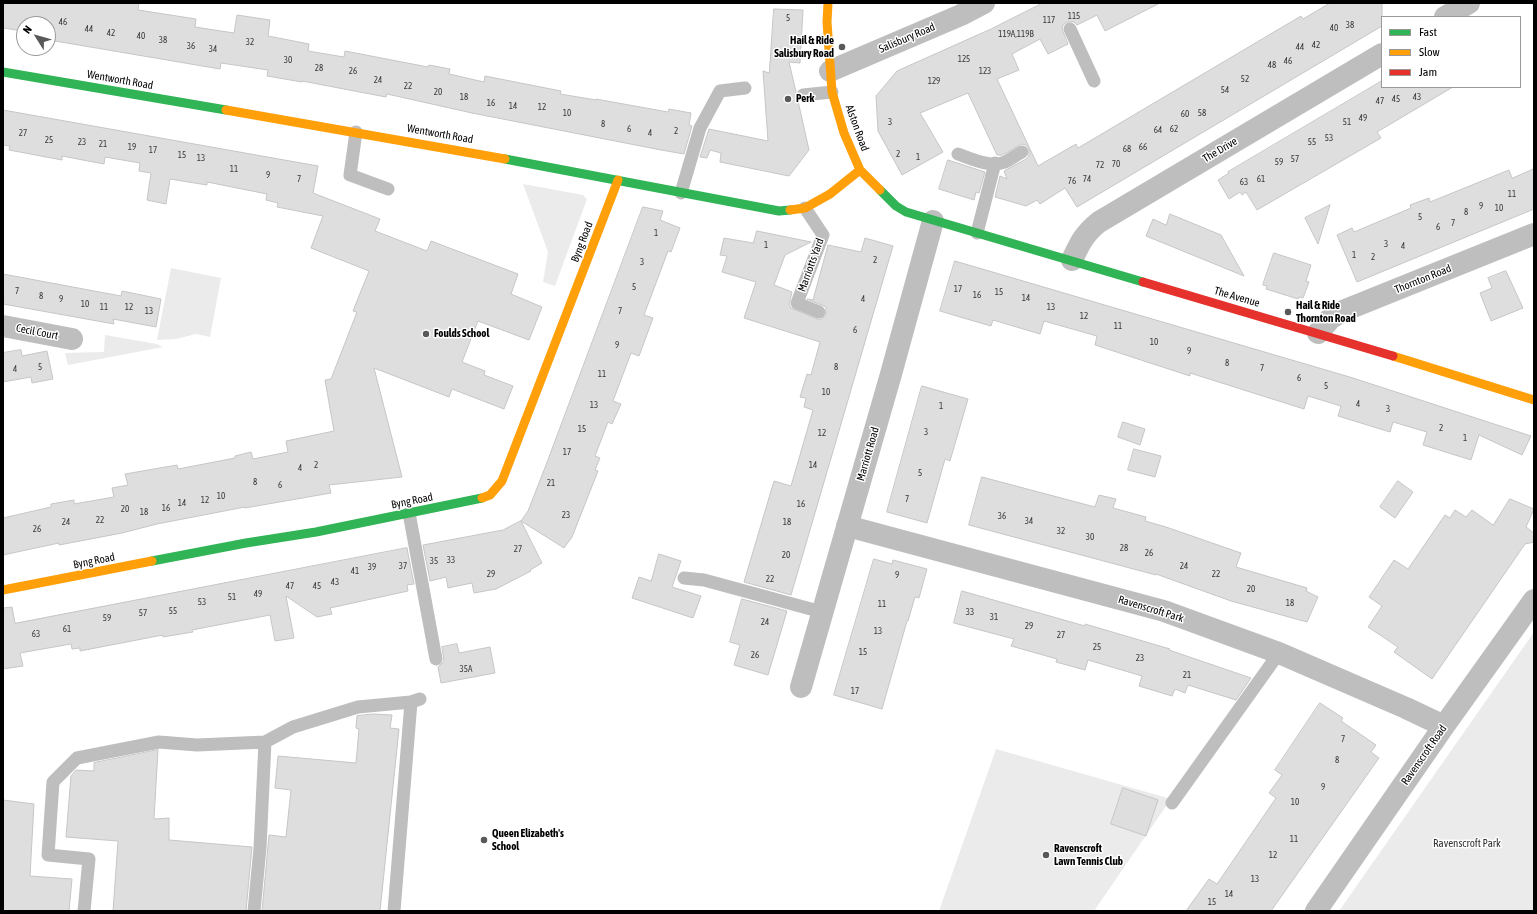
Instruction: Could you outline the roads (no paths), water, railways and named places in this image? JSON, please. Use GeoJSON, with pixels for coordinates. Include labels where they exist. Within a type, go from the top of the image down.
{"type":"FeatureCollection","features":[{"type":"Feature","properties":{"kind":"street","name":"Alston Road"},"geometry":{"type":"LineString","coordinates":[[828,3],[827,22],[832,92],[844,133],[860,170],[896,206],[906,212],[933,221]]}},
{"type":"Feature","properties":{"kind":"street","name":"Salisbury Road"},"geometry":{"type":"LineString","coordinates":[[830,71],[961,15],[984,3]]}},
{"type":"Feature","properties":{"kind":"street"},"geometry":{"type":"LineString","coordinates":[[1447,16],[1469,3]]}},
{"type":"Feature","properties":{"kind":"street","name":"The Drive"},"geometry":{"type":"LineString","coordinates":[[1072,260],[1087,231],[1099,222],[1381,55]]}},
{"type":"Feature","properties":{"kind":"street","name":"Wentworth Road"},"geometry":{"type":"LineString","coordinates":[[3,72],[450,148],[779,211],[805,208],[830,194],[860,170]]}},
{"type":"Feature","properties":{"kind":"street","name":"Byng Road"},"geometry":{"type":"LineString","coordinates":[[3,590],[246,543],[316,532],[475,500],[490,495],[502,481],[618,180]]}},
{"type":"Feature","properties":{"kind":"street","name":"The Avenue"},"geometry":{"type":"LineString","coordinates":[[933,221],[1072,260],[1318,333],[1534,400]]}},
{"type":"Feature","properties":{"kind":"street","name":"Marriott Road"},"geometry":{"type":"LineString","coordinates":[[801,687],[933,221]]}},
{"type":"Feature","properties":{"kind":"street","name":"Thornton Road"},"geometry":{"type":"LineString","coordinates":[[1318,333],[1330,319],[1343,311],[1532,239]]}},
{"type":"Feature","properties":{"kind":"street","name":"Cecil Court"},"geometry":{"type":"LineString","coordinates":[[3,326],[72,339]]}},
{"type":"Feature","properties":{"kind":"street","name":"Ravenscroft Park"},"geometry":{"type":"LineString","coordinates":[[847,526],[1164,611],[1279,653],[1444,726]]}},
{"type":"Feature","properties":{"kind":"street","name":"Ravenscroft Road"},"geometry":{"type":"LineString","coordinates":[[1316,911],[1444,726],[1534,600]]}},
{"type":"Feature","properties":{"kind":"lane"},"geometry":{"type":"LineString","coordinates":[[1070,29],[1094,82]]}},
{"type":"Feature","properties":{"kind":"lane"},"geometry":{"type":"LineString","coordinates":[[680,193],[700,128],[720,90],[745,88]]}},
{"type":"Feature","properties":{"kind":"lane"},"geometry":{"type":"LineString","coordinates":[[803,95],[832,92]]}},
{"type":"Feature","properties":{"kind":"lane"},"geometry":{"type":"LineString","coordinates":[[356,132],[350,175],[388,189]]}},
{"type":"Feature","properties":{"kind":"lane"},"geometry":{"type":"LineString","coordinates":[[958,154],[983,163],[995,163],[1004,162],[1022,152]]}},
{"type":"Feature","properties":{"kind":"lane"},"geometry":{"type":"LineString","coordinates":[[977,233],[995,163]]}},
{"type":"Feature","properties":{"kind":"lane","name":"Marriotts Yard"},"geometry":{"type":"LineString","coordinates":[[805,208],[823,235],[797,303],[819,312]]}},
{"type":"Feature","properties":{"kind":"lane"},"geometry":{"type":"LineString","coordinates":[[409,513],[436,659]]}},
{"type":"Feature","properties":{"kind":"lane"},"geometry":{"type":"LineString","coordinates":[[684,578],[704,580],[822,612]]}},
{"type":"Feature","properties":{"kind":"lane"},"geometry":{"type":"LineString","coordinates":[[1172,803],[1279,653]]}},
{"type":"Feature","properties":{"kind":"lane"},"geometry":{"type":"LineString","coordinates":[[84,911],[89,859],[48,855],[53,782],[77,758],[159,742],[197,745],[265,742],[293,727],[358,707],[415,701],[394,911]]}},
{"type":"Feature","properties":{"kind":"lane"},"geometry":{"type":"LineString","coordinates":[[254,911],[260,848],[265,742]]}},
{"type":"Feature","properties":{"kind":"place","name":"Hail & Ride Salisbury Road"},"geometry":{"type":"Point","coordinates":[842,47]}},
{"type":"Feature","properties":{"kind":"place","name":"Perk"},"geometry":{"type":"Point","coordinates":[788,99]}},
{"type":"Feature","properties":{"kind":"place","name":"Hail & Ride Thornton Road"},"geometry":{"type":"Point","coordinates":[1288,312]}},
{"type":"Feature","properties":{"kind":"place","name":"Foulds School"},"geometry":{"type":"Point","coordinates":[426,334]}},
{"type":"Feature","properties":{"kind":"place","name":"Queen Elizabeth's School"},"geometry":{"type":"Point","coordinates":[484,840]}},
{"type":"Feature","properties":{"kind":"place","name":"Ravenscroft Lawn Tennis Club"},"geometry":{"type":"Point","coordinates":[1046,855]}}]}
